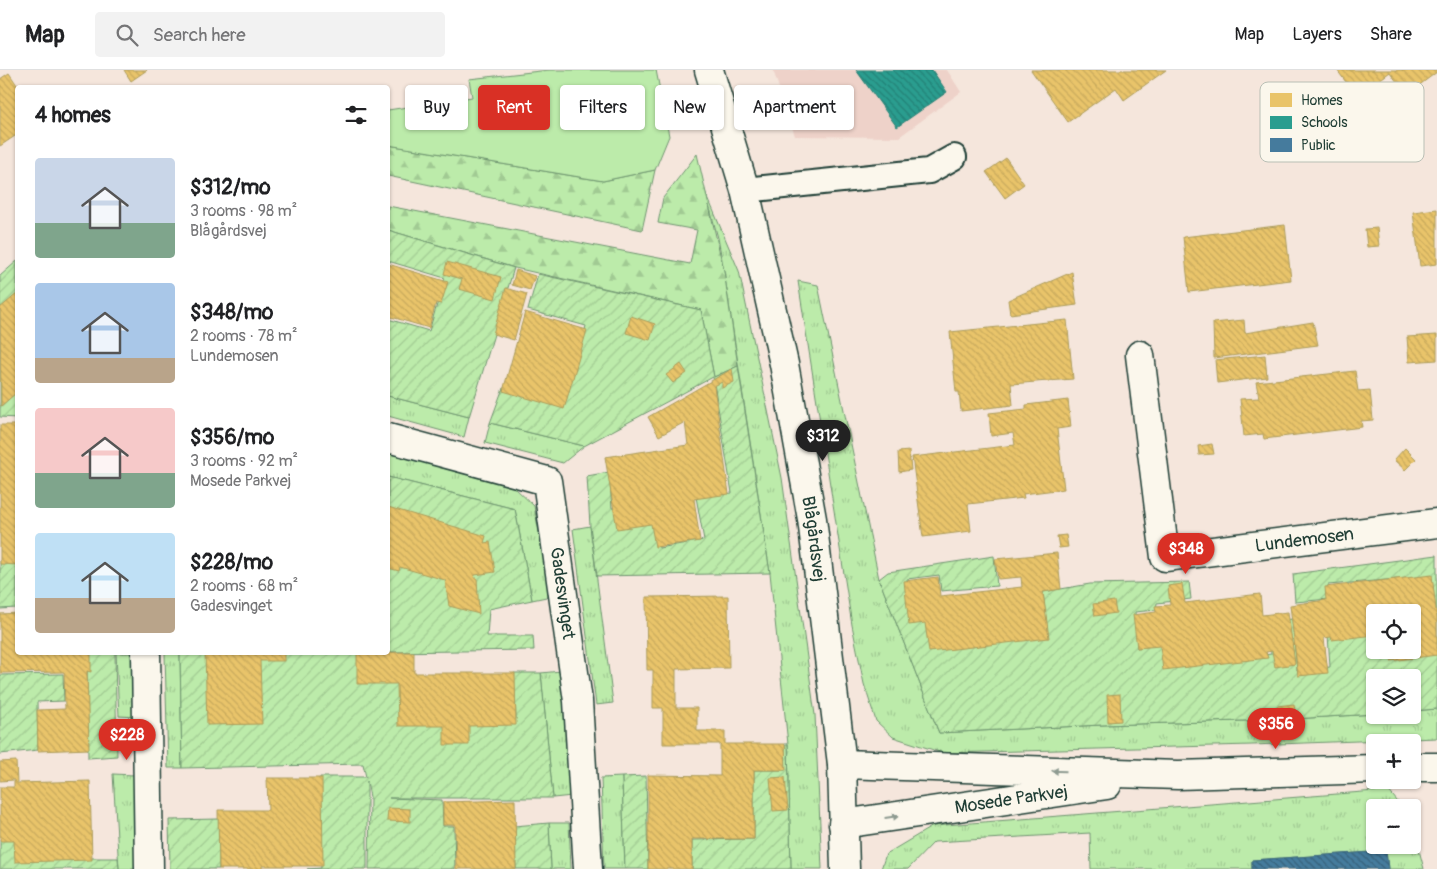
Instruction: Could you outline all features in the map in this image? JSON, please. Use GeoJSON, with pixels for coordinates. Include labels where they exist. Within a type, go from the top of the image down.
{"type":"FeatureCollection","features":[{"type":"Feature","properties":{"kind":"street","name":"Blågårdsvej"},"geometry":{"type":"LineString","coordinates":[[710,70],[745,190],[784,364],[812,519],[842,764],[845,869]]}},
{"type":"Feature","properties":{"kind":"street","name":"Lundemosen"},"geometry":{"type":"LineString","coordinates":[[1140,355],[1165,557],[1437,523]]}},
{"type":"Feature","properties":{"kind":"street","name":"Gadesvinget"},"geometry":{"type":"LineString","coordinates":[[390,439],[547,481],[578,701],[588,869]]}},
{"type":"Feature","properties":{"kind":"street"},"geometry":{"type":"LineString","coordinates":[[146,655],[149,869]]}},
{"type":"Feature","properties":{"kind":"street","name":"Mosede Parkvej"},"geometry":{"type":"LineString","coordinates":[[842,764],[1178,775],[1366,768]]}},
{"type":"Feature","properties":{"kind":"street"},"geometry":{"type":"LineString","coordinates":[[1421,767],[1437,767]]}},
{"type":"Feature","properties":{"kind":"street","name":"Mosede Parkvej"},"geometry":{"type":"LineString","coordinates":[[843,824],[1178,775]]}},
{"type":"Feature","properties":{"kind":"lane"},"geometry":{"type":"LineString","coordinates":[[745,190],[929,171],[954,157]]}},
{"type":"Feature","properties":{"kind":"shaded area"},"geometry":{"type":"Polygon","coordinates":[[[773,70],[947,70],[961,92],[899,137],[795,136],[793,130],[854,130],[854,85],[778,85],[773,70]]]}},
{"type":"Feature","properties":{"kind":"green space"},"geometry":{"type":"Polygon","coordinates":[[[549,70],[656,70],[659,85],[655,85],[655,130],[668,130],[669,136],[655,170],[603,181],[390,145],[390,110],[405,107],[405,130],[468,130],[468,98],[472,97],[469,79],[549,70]]]}},
{"type":"Feature","properties":{"kind":"green space"},"geometry":{"type":"Polygon","coordinates":[[[390,145],[603,181],[655,170],[642,230],[390,176],[390,145]]]}},
{"type":"Feature","properties":{"kind":"green space"},"geometry":{"type":"Polygon","coordinates":[[[697,154],[724,271],[738,366],[714,377],[701,310],[515,268],[390,231],[390,206],[690,264],[697,230],[658,223],[663,198],[697,154]]]}},
{"type":"Feature","properties":{"kind":"green space"},"geometry":{"type":"Polygon","coordinates":[[[705,191],[739,271],[782,478],[815,715],[822,869],[791,869],[788,744],[770,573],[724,271],[718,238],[705,191]]]}},
{"type":"Feature","properties":{"kind":"green space"},"geometry":{"type":"Polygon","coordinates":[[[390,231],[514,268],[469,417],[390,397],[390,320],[429,331],[445,278],[390,262],[390,231]]]}},
{"type":"Feature","properties":{"kind":"green space"},"geometry":{"type":"Polygon","coordinates":[[[15,263],[15,418],[0,417],[0,276],[15,263]]]}},
{"type":"Feature","properties":{"kind":"green space"},"geometry":{"type":"Polygon","coordinates":[[[538,274],[701,310],[714,377],[738,366],[770,573],[597,576],[590,526],[587,476],[609,472],[612,508],[653,506],[659,548],[704,540],[696,497],[732,493],[713,377],[584,446],[490,423],[503,388],[565,405],[586,326],[528,310],[538,274]]]}},
{"type":"Feature","properties":{"kind":"green space"},"geometry":{"type":"Polygon","coordinates":[[[798,281],[818,285],[879,579],[939,733],[1102,725],[1277,720],[1366,715],[1366,724],[1421,724],[1421,710],[1437,709],[1437,738],[1421,739],[1421,734],[1366,734],[1366,741],[943,753],[893,737],[876,721],[864,684],[852,625],[798,281]]]}},
{"type":"Feature","properties":{"kind":"green space"},"geometry":{"type":"Polygon","coordinates":[[[390,397],[469,417],[464,437],[390,417],[390,397]]]}},
{"type":"Feature","properties":{"kind":"green space"},"geometry":{"type":"Polygon","coordinates":[[[490,423],[584,446],[563,463],[485,443],[490,423]]]}},
{"type":"Feature","properties":{"kind":"green space"},"geometry":{"type":"Polygon","coordinates":[[[390,454],[514,487],[534,506],[551,596],[532,600],[515,509],[390,478],[390,454]]]}},
{"type":"Feature","properties":{"kind":"green space"},"geometry":{"type":"Polygon","coordinates":[[[390,478],[515,509],[532,600],[489,609],[487,636],[533,636],[534,650],[390,652],[390,478]]]}},
{"type":"Feature","properties":{"kind":"green space"},"geometry":{"type":"Polygon","coordinates":[[[590,526],[613,703],[596,705],[573,529],[590,526]]]}},
{"type":"Feature","properties":{"kind":"green space"},"geometry":{"type":"Polygon","coordinates":[[[1437,555],[1437,644],[1431,576],[1328,585],[1329,599],[1295,602],[1293,574],[1437,555]]]}},
{"type":"Feature","properties":{"kind":"green space"},"geometry":{"type":"Polygon","coordinates":[[[994,556],[997,586],[941,591],[939,575],[907,579],[911,606],[1048,636],[1043,592],[1090,584],[1189,582],[1191,599],[1157,603],[1156,610],[1135,612],[1137,648],[1161,645],[1165,668],[1271,654],[1269,622],[1292,619],[1297,670],[1330,667],[1328,634],[1366,631],[1366,659],[1421,659],[1421,649],[1437,646],[1437,709],[1421,710],[1421,669],[1366,669],[1366,715],[1277,720],[1102,725],[939,733],[879,579],[888,572],[994,556]]]}},
{"type":"Feature","properties":{"kind":"green space"},"geometry":{"type":"Polygon","coordinates":[[[0,560],[15,560],[15,608],[0,609],[0,560]]]}},
{"type":"Feature","properties":{"kind":"green space"},"geometry":{"type":"Polygon","coordinates":[[[87,655],[115,655],[117,756],[88,758],[87,655]]]}},
{"type":"Feature","properties":{"kind":"green space"},"geometry":{"type":"Polygon","coordinates":[[[116,655],[134,655],[136,717],[119,716],[116,655]]]}},
{"type":"Feature","properties":{"kind":"green space"},"geometry":{"type":"Polygon","coordinates":[[[165,655],[180,655],[182,768],[168,768],[165,655]]]}},
{"type":"Feature","properties":{"kind":"green space"},"geometry":{"type":"Polygon","coordinates":[[[180,655],[361,655],[362,682],[397,681],[516,719],[514,673],[541,673],[553,798],[389,798],[442,800],[443,826],[454,826],[455,869],[369,869],[370,797],[367,781],[367,869],[307,869],[321,868],[320,777],[366,777],[363,764],[182,768],[180,655]]]}},
{"type":"Feature","properties":{"kind":"green space"},"geometry":{"type":"Polygon","coordinates":[[[561,671],[572,796],[553,798],[541,673],[561,671]]]}},
{"type":"Feature","properties":{"kind":"green space"},"geometry":{"type":"Polygon","coordinates":[[[63,674],[64,701],[37,702],[38,750],[0,754],[0,675],[63,674]]]}},
{"type":"Feature","properties":{"kind":"green space"},"geometry":{"type":"Polygon","coordinates":[[[785,744],[788,744],[791,869],[692,869],[692,840],[754,839],[754,770],[785,770],[785,744]]]}},
{"type":"Feature","properties":{"kind":"green space"},"geometry":{"type":"Polygon","coordinates":[[[113,774],[134,775],[135,869],[119,869],[113,774]]]}},
{"type":"Feature","properties":{"kind":"green space"},"geometry":{"type":"Polygon","coordinates":[[[646,776],[648,869],[625,869],[622,777],[646,776]]]}},
{"type":"Feature","properties":{"kind":"green space"},"geometry":{"type":"Polygon","coordinates":[[[622,777],[625,869],[604,869],[601,778],[622,777]]]}},
{"type":"Feature","properties":{"kind":"green space"},"geometry":{"type":"Polygon","coordinates":[[[1388,790],[1395,799],[1366,799],[1366,852],[1252,860],[1252,869],[1091,869],[1090,833],[934,842],[908,869],[881,869],[886,854],[933,826],[1388,790]]]}},
{"type":"Feature","properties":{"kind":"green space"},"geometry":{"type":"Polygon","coordinates":[[[219,819],[219,869],[170,869],[169,820],[219,819]]]}},
{"type":"Feature","properties":{"kind":"green space"},"geometry":{"type":"Polygon","coordinates":[[[549,823],[569,823],[571,869],[551,869],[549,823]]]}},
{"type":"Feature","properties":{"kind":"green space"},"geometry":{"type":"Polygon","coordinates":[[[549,823],[551,869],[516,869],[514,826],[549,823]]]}},
{"type":"Feature","properties":{"kind":"green space"},"geometry":{"type":"Polygon","coordinates":[[[0,839],[16,839],[91,858],[118,858],[119,869],[0,869],[0,839]]]}},
{"type":"Feature","properties":{"kind":"green space"},"geometry":{"type":"Polygon","coordinates":[[[1386,854],[1420,854],[1424,869],[1388,869],[1386,854]]]}},
{"type":"Feature","properties":{"kind":"building: Homes"},"geometry":{"type":"Polygon","coordinates":[[[124,70],[147,70],[131,81],[124,70]]]}},
{"type":"Feature","properties":{"kind":"building: Homes"},"geometry":{"type":"Polygon","coordinates":[[[1031,70],[1166,70],[1124,100],[1116,88],[1068,122],[1031,70]]]}},
{"type":"Feature","properties":{"kind":"building: Homes"},"geometry":{"type":"Polygon","coordinates":[[[1337,70],[1437,70],[1424,82],[1397,82],[1390,72],[1377,82],[1346,82],[1337,70]]]}},
{"type":"Feature","properties":{"kind":"building: Homes"},"geometry":{"type":"Polygon","coordinates":[[[9,73],[17,85],[15,85],[15,136],[0,146],[0,79],[9,73]]]}},
{"type":"Feature","properties":{"kind":"building: Homes"},"geometry":{"type":"Polygon","coordinates":[[[1006,158],[1024,184],[1005,198],[986,172],[1006,158]]]}},
{"type":"Feature","properties":{"kind":"building: Homes"},"geometry":{"type":"Polygon","coordinates":[[[1437,209],[1437,264],[1420,266],[1413,212],[1437,209]]]}},
{"type":"Feature","properties":{"kind":"building: Homes"},"geometry":{"type":"Polygon","coordinates":[[[1285,225],[1291,280],[1189,292],[1183,237],[1285,225]]]}},
{"type":"Feature","properties":{"kind":"building: Homes"},"geometry":{"type":"Polygon","coordinates":[[[1377,228],[1379,246],[1367,247],[1365,229],[1377,228]]]}},
{"type":"Feature","properties":{"kind":"building: Homes"},"geometry":{"type":"Polygon","coordinates":[[[447,262],[501,277],[495,299],[459,289],[462,279],[444,274],[447,262]]]}},
{"type":"Feature","properties":{"kind":"building: Homes"},"geometry":{"type":"Polygon","coordinates":[[[390,265],[448,282],[441,304],[436,303],[429,328],[390,317],[390,265]]]}},
{"type":"Feature","properties":{"kind":"building: Homes"},"geometry":{"type":"Polygon","coordinates":[[[516,270],[535,276],[530,290],[512,285],[516,270]]]}},
{"type":"Feature","properties":{"kind":"building: Homes"},"geometry":{"type":"Polygon","coordinates":[[[1072,272],[1077,305],[1010,314],[1008,300],[1072,272]]]}},
{"type":"Feature","properties":{"kind":"building: Homes"},"geometry":{"type":"Polygon","coordinates":[[[506,288],[527,294],[514,340],[493,334],[506,288]]]}},
{"type":"Feature","properties":{"kind":"building: Homes"},"geometry":{"type":"Polygon","coordinates":[[[15,296],[15,394],[1,406],[0,308],[15,296]]]}},
{"type":"Feature","properties":{"kind":"building: Homes"},"geometry":{"type":"Polygon","coordinates":[[[525,312],[587,330],[564,409],[503,391],[525,312]]]}},
{"type":"Feature","properties":{"kind":"building: Homes"},"geometry":{"type":"Polygon","coordinates":[[[631,316],[655,324],[650,340],[626,333],[631,316]]]}},
{"type":"Feature","properties":{"kind":"building: Homes"},"geometry":{"type":"Polygon","coordinates":[[[1067,320],[1073,379],[1011,384],[1013,405],[961,411],[959,392],[956,392],[950,332],[1067,320]]]}},
{"type":"Feature","properties":{"kind":"building: Homes"},"geometry":{"type":"Polygon","coordinates":[[[1244,320],[1245,333],[1313,322],[1318,345],[1214,358],[1213,323],[1244,320]]]}},
{"type":"Feature","properties":{"kind":"building: Homes"},"geometry":{"type":"Polygon","coordinates":[[[1437,335],[1437,360],[1409,362],[1407,337],[1437,335]]]}},
{"type":"Feature","properties":{"kind":"building: Homes"},"geometry":{"type":"Polygon","coordinates":[[[1265,355],[1267,377],[1217,383],[1215,360],[1265,355]]]}},
{"type":"Feature","properties":{"kind":"building: Homes"},"geometry":{"type":"Polygon","coordinates":[[[681,364],[687,373],[673,383],[666,375],[681,364]]]}},
{"type":"Feature","properties":{"kind":"building: Homes"},"geometry":{"type":"Polygon","coordinates":[[[732,369],[734,382],[722,388],[722,382],[714,386],[729,494],[694,499],[700,541],[655,547],[651,524],[617,529],[605,457],[688,445],[685,422],[659,436],[648,417],[732,369]]]}},
{"type":"Feature","properties":{"kind":"building: Homes"},"geometry":{"type":"Polygon","coordinates":[[[1355,371],[1358,391],[1370,390],[1373,420],[1361,421],[1362,427],[1264,439],[1263,434],[1244,436],[1240,399],[1259,398],[1256,382],[1355,371]]]}},
{"type":"Feature","properties":{"kind":"building: Homes"},"geometry":{"type":"Polygon","coordinates":[[[1068,400],[1071,427],[1057,429],[1064,489],[1023,494],[1024,498],[968,504],[971,531],[923,537],[912,457],[1015,445],[1013,433],[991,436],[989,413],[1026,409],[1026,405],[1068,400]]]}},
{"type":"Feature","properties":{"kind":"building: Homes"},"geometry":{"type":"Polygon","coordinates":[[[0,425],[15,425],[15,565],[0,564],[0,425]]]}},
{"type":"Feature","properties":{"kind":"building: Homes"},"geometry":{"type":"Polygon","coordinates":[[[1212,444],[1214,454],[1199,455],[1198,446],[1212,444]]]}},
{"type":"Feature","properties":{"kind":"building: Homes"},"geometry":{"type":"Polygon","coordinates":[[[1405,448],[1416,459],[1405,470],[1394,460],[1405,448]]]}},
{"type":"Feature","properties":{"kind":"building: Homes"},"geometry":{"type":"Polygon","coordinates":[[[909,451],[911,470],[899,472],[898,452],[909,451]]]}},
{"type":"Feature","properties":{"kind":"building: Homes"},"geometry":{"type":"Polygon","coordinates":[[[390,508],[486,536],[484,543],[490,542],[495,572],[475,575],[474,578],[477,578],[479,614],[449,606],[445,580],[400,567],[399,571],[390,569],[390,508]]]}},
{"type":"Feature","properties":{"kind":"building: Homes"},"geometry":{"type":"Polygon","coordinates":[[[1066,535],[1068,547],[1059,548],[1057,536],[1066,535]]]}},
{"type":"Feature","properties":{"kind":"building: Homes"},"geometry":{"type":"Polygon","coordinates":[[[1057,553],[1061,589],[1043,592],[1049,638],[929,652],[925,623],[909,625],[904,581],[938,577],[940,596],[1022,587],[1021,577],[998,579],[995,559],[1057,553]]]}},
{"type":"Feature","properties":{"kind":"building: Homes"},"geometry":{"type":"Polygon","coordinates":[[[1432,575],[1437,618],[1437,655],[1421,657],[1421,604],[1366,604],[1366,636],[1332,640],[1331,637],[1324,638],[1328,673],[1298,676],[1290,605],[1326,600],[1325,587],[1432,575]]]}},
{"type":"Feature","properties":{"kind":"building: Homes"},"geometry":{"type":"Polygon","coordinates":[[[1182,584],[1185,603],[1260,594],[1262,615],[1288,612],[1295,664],[1275,667],[1272,651],[1266,652],[1268,658],[1163,670],[1160,646],[1137,648],[1133,615],[1156,612],[1155,606],[1170,605],[1168,586],[1182,584]]]}},
{"type":"Feature","properties":{"kind":"building: Homes"},"geometry":{"type":"Polygon","coordinates":[[[728,596],[729,668],[676,669],[676,708],[697,708],[697,731],[725,731],[725,744],[785,744],[786,770],[754,770],[754,839],[692,839],[692,869],[648,869],[648,775],[720,776],[720,744],[663,744],[663,708],[653,708],[653,670],[647,670],[646,597],[728,596]]]}},
{"type":"Feature","properties":{"kind":"building: Homes"},"geometry":{"type":"Polygon","coordinates":[[[1114,601],[1116,613],[1095,616],[1093,604],[1114,601]]]}},
{"type":"Feature","properties":{"kind":"building: Homes"},"geometry":{"type":"Polygon","coordinates":[[[15,613],[15,655],[91,655],[91,672],[87,671],[89,749],[38,751],[37,710],[65,709],[64,672],[0,673],[0,614],[15,613]]]}},
{"type":"Feature","properties":{"kind":"building: Homes"},"geometry":{"type":"Polygon","coordinates":[[[390,652],[414,652],[414,673],[515,673],[516,725],[469,726],[469,745],[444,745],[444,726],[398,726],[397,684],[357,684],[357,655],[390,655],[390,652]]]}},
{"type":"Feature","properties":{"kind":"building: Homes"},"geometry":{"type":"Polygon","coordinates":[[[205,655],[284,655],[284,661],[260,661],[262,724],[207,725],[205,655]]]}},
{"type":"Feature","properties":{"kind":"building: Homes"},"geometry":{"type":"Polygon","coordinates":[[[1120,694],[1121,721],[1108,722],[1107,695],[1120,694]]]}},
{"type":"Feature","properties":{"kind":"building: Homes"},"geometry":{"type":"Polygon","coordinates":[[[1294,704],[1296,717],[1278,719],[1277,706],[1294,704]]]}},
{"type":"Feature","properties":{"kind":"building: Homes"},"geometry":{"type":"Polygon","coordinates":[[[16,761],[17,783],[90,781],[92,860],[15,862],[14,841],[0,841],[0,787],[14,787],[14,780],[0,781],[0,762],[16,761]]]}},
{"type":"Feature","properties":{"kind":"building: Homes"},"geometry":{"type":"Polygon","coordinates":[[[785,777],[788,810],[773,811],[770,778],[785,777]]]}},
{"type":"Feature","properties":{"kind":"building: Homes"},"geometry":{"type":"Polygon","coordinates":[[[267,778],[322,778],[323,866],[262,866],[262,869],[219,869],[218,810],[268,810],[267,778]]]}},
{"type":"Feature","properties":{"kind":"building: Homes"},"geometry":{"type":"Polygon","coordinates":[[[515,800],[516,869],[456,869],[455,825],[443,825],[443,802],[515,800]]]}},
{"type":"Feature","properties":{"kind":"building: Homes"},"geometry":{"type":"Polygon","coordinates":[[[388,808],[410,809],[410,822],[387,821],[388,808]]]}},
{"type":"Feature","properties":{"kind":"building: Schools"},"geometry":{"type":"Polygon","coordinates":[[[856,70],[932,70],[947,92],[897,127],[856,70]]]}},
{"type":"Feature","properties":{"kind":"building: Public"},"geometry":{"type":"Polygon","coordinates":[[[1366,852],[1366,854],[1386,854],[1388,869],[1252,869],[1252,860],[1366,852]]]}}]}
